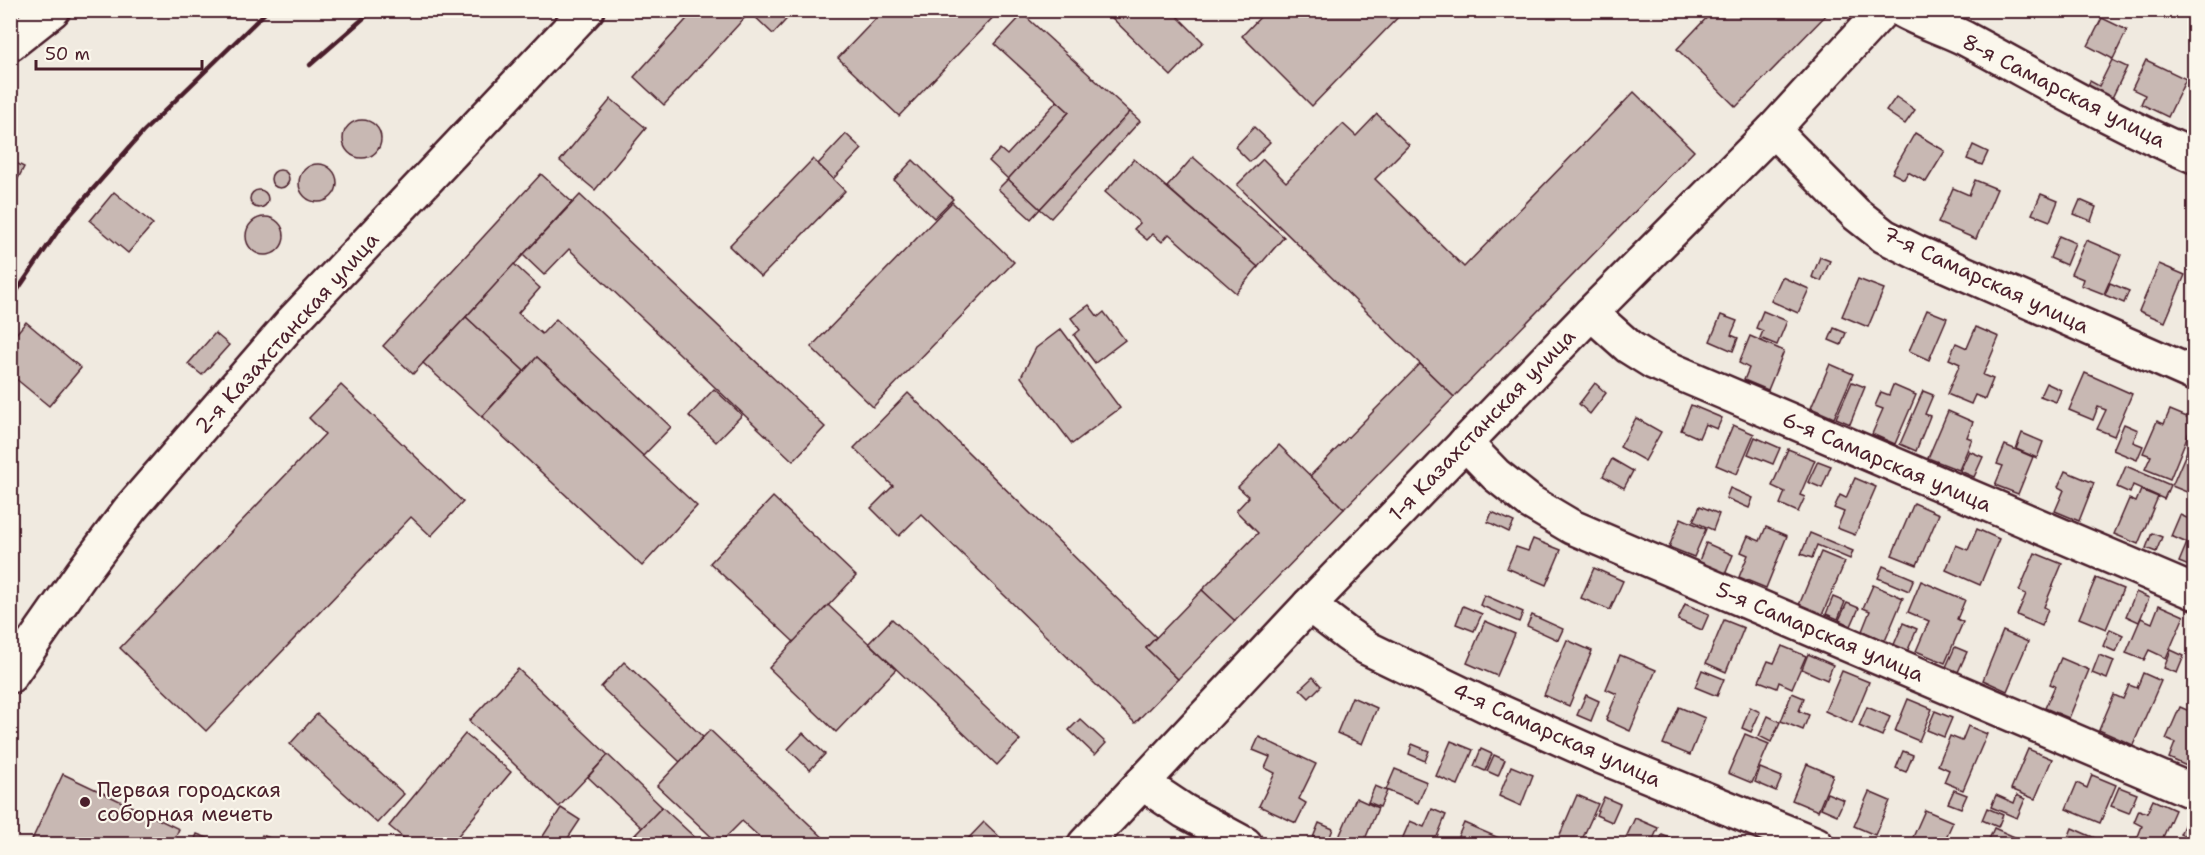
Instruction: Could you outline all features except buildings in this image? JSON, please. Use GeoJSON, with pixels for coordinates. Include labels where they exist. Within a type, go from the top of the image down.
{"type":"FeatureCollection","features":[{"type":"Feature","properties":{"kind":"street"},"geometry":{"type":"LineString","coordinates":[[10,44],[53,10]]}},
{"type":"Feature","properties":{"kind":"street","name":"2-я Казахстанская улица"},"geometry":{"type":"LineString","coordinates":[[10,676],[130,509],[291,323],[587,10]]}},
{"type":"Feature","properties":{"kind":"street","name":"1-я Казахстанская улица"},"geometry":{"type":"LineString","coordinates":[[1085,844],[1464,443],[1773,130],[1883,10]]}},
{"type":"Feature","properties":{"kind":"street","name":"8-я Самарская улица"},"geometry":{"type":"LineString","coordinates":[[1901,10],[1961,37],[2145,135],[2194,156]]}},
{"type":"Feature","properties":{"kind":"street","name":"7-я Самарская улица"},"geometry":{"type":"LineString","coordinates":[[1773,130],[1856,214],[1884,236],[1926,257],[2194,374]]}},
{"type":"Feature","properties":{"kind":"street","name":"6-я Самарская улица"},"geometry":{"type":"LineString","coordinates":[[1591,313],[1629,347],[1653,362],[2194,592]]}},
{"type":"Feature","properties":{"kind":"street","name":"5-я Самарская улица"},"geometry":{"type":"LineString","coordinates":[[1464,443],[1496,475],[1522,495],[1572,527],[2194,792]]}},
{"type":"Feature","properties":{"kind":"street","name":"4-я Самарская улица"},"geometry":{"type":"LineString","coordinates":[[1309,605],[1367,648],[1485,705],[1602,757],[1816,844]]}},
{"type":"Feature","properties":{"kind":"street"},"geometry":{"type":"LineString","coordinates":[[1142,783],[1184,812],[1245,844]]}},
{"type":"Feature","properties":{"kind":"railway"},"geometry":{"type":"LineString","coordinates":[[10,301],[64,222],[143,132],[268,10]]}},
{"type":"Feature","properties":{"kind":"railway"},"geometry":{"type":"LineString","coordinates":[[310,65],[373,10]]}},
{"type":"Feature","properties":{"kind":"place","name":"Первая городская соборная мечеть"},"geometry":{"type":"Point","coordinates":[85,802]}}]}
